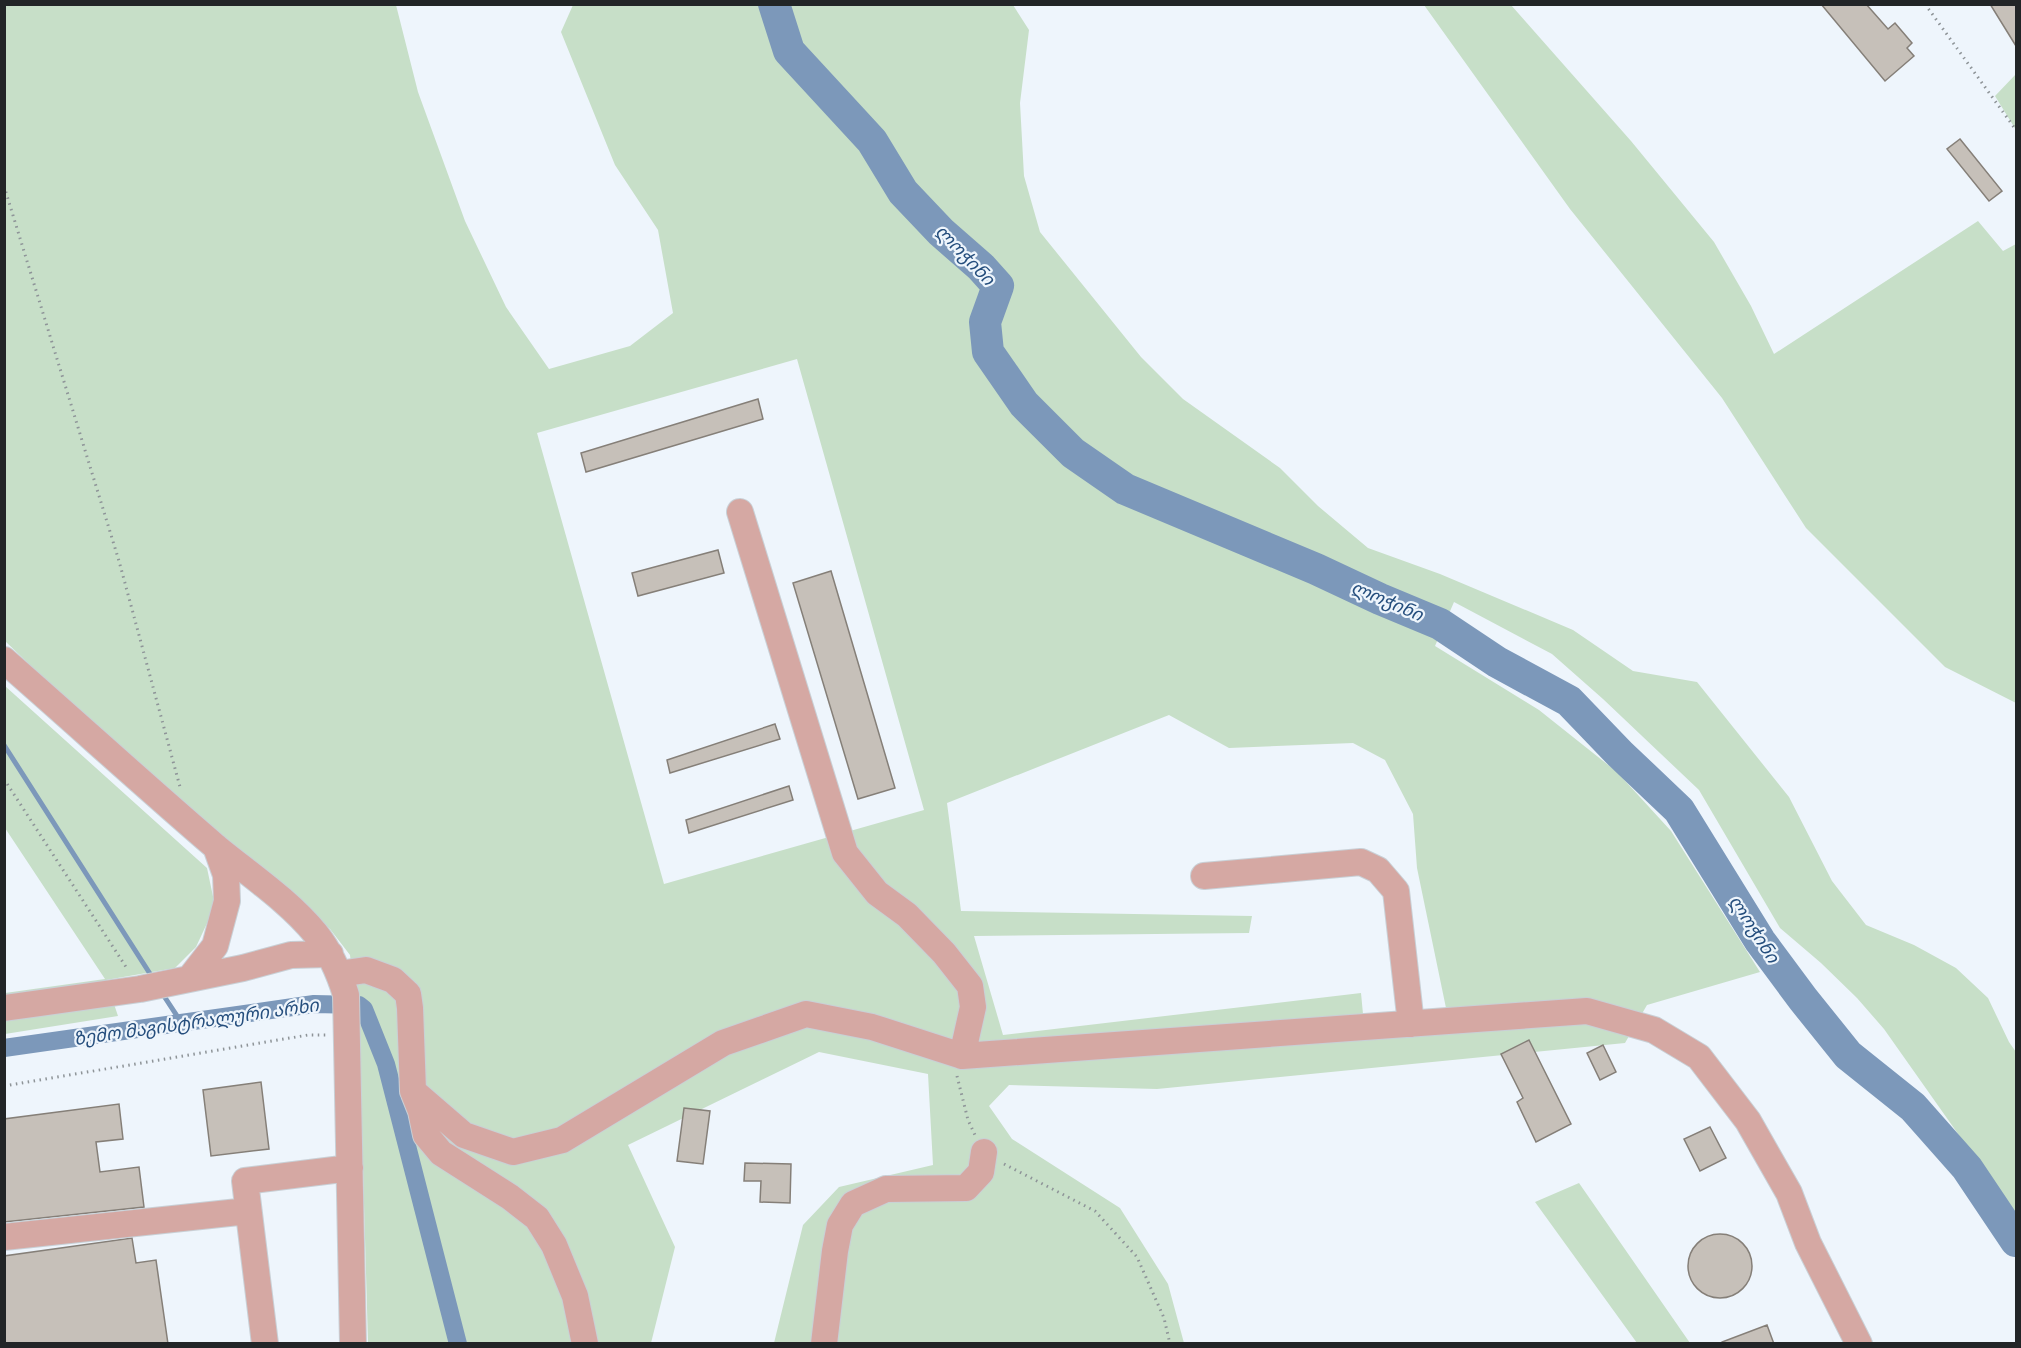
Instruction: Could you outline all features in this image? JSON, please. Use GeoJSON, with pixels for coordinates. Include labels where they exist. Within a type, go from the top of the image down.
{"type":"FeatureCollection","features":[{"type":"Feature","properties":{"kind":"street"},"geometry":{"type":"LineString","coordinates":[[740,512],[845,853],[877,893],[907,915],[944,952],[970,986],[973,1007],[962,1056]]}},
{"type":"Feature","properties":{"kind":"street"},"geometry":{"type":"LineString","coordinates":[[4,660],[216,847],[276,895],[314,933],[338,974],[347,1031],[353,1344]]}},
{"type":"Feature","properties":{"kind":"street"},"geometry":{"type":"LineString","coordinates":[[190,978],[215,946],[227,901],[226,875],[216,847]]}},
{"type":"Feature","properties":{"kind":"street"},"geometry":{"type":"LineString","coordinates":[[1204,876],[1360,861],[1378,870],[1396,891],[1410,1024]]}},
{"type":"Feature","properties":{"kind":"street"},"geometry":{"type":"LineString","coordinates":[[4,1008],[140,989],[243,968],[291,955],[338,974],[366,970],[393,980],[408,994],[413,1091],[421,1111],[426,1135],[441,1153],[510,1197],[537,1218],[554,1245],[574,1296],[585,1344]]}},
{"type":"Feature","properties":{"kind":"street"},"geometry":{"type":"LineString","coordinates":[[413,1091],[464,1135],[513,1152],[562,1140],[723,1043],[806,1014],[872,1027],[962,1056],[1587,1011],[1654,1030],[1699,1057],[1748,1121],[1789,1193],[1808,1243],[1859,1344]]}},
{"type":"Feature","properties":{"kind":"street"},"geometry":{"type":"LineString","coordinates":[[824,1344],[840,1225],[853,1204],[886,1189],[966,1188],[981,1172],[984,1152]]}},
{"type":"Feature","properties":{"kind":"street"},"geometry":{"type":"LineString","coordinates":[[265,1344],[245,1181],[350,1168]]}},
{"type":"Feature","properties":{"kind":"street"},"geometry":{"type":"LineString","coordinates":[[4,1237],[249,1211]]}},
{"type":"Feature","properties":{"kind":"path"},"geometry":{"type":"LineString","coordinates":[[1925,4],[2016,130]]}},
{"type":"Feature","properties":{"kind":"path"},"geometry":{"type":"LineString","coordinates":[[4,186],[119,561],[181,792]]}},
{"type":"Feature","properties":{"kind":"path"},"geometry":{"type":"LineString","coordinates":[[4,779],[140,989]]}},
{"type":"Feature","properties":{"kind":"path"},"geometry":{"type":"LineString","coordinates":[[4,1086],[308,1035],[347,1031]]}},
{"type":"Feature","properties":{"kind":"path"},"geometry":{"type":"LineString","coordinates":[[962,1056],[954,1067],[968,1120],[984,1152],[1029,1178],[1095,1211],[1137,1257],[1164,1318],[1170,1344]]}},
{"type":"Feature","properties":{"kind":"green space"},"geometry":{"type":"Polygon","coordinates":[[[4,5],[396,5],[418,92],[465,221],[506,307],[549,369],[630,346],[673,313],[658,230],[615,165],[561,32],[573,5],[1013,5],[1029,30],[1020,103],[1024,176],[1040,232],[1141,357],[1183,399],[1280,468],[1318,506],[1368,548],[1440,574],[1573,630],[1633,671],[1697,682],[1789,797],[1832,881],[1866,925],[1914,945],[1956,968],[1988,998],[2016,1052],[2016,1216],[1884,1029],[1857,998],[1821,963],[1780,928],[1699,790],[1552,654],[1454,602],[1435,646],[1539,710],[1617,772],[1671,831],[1760,972],[1647,1005],[1625,1043],[1157,1089],[1009,1085],[989,1106],[1012,1139],[1120,1208],[1168,1284],[1184,1343],[774,1343],[803,1225],[839,1187],[933,1165],[928,1074],[819,1052],[628,1145],[675,1247],[651,1343],[368,1343],[359,1028],[350,955],[330,929],[54,688],[5,641],[4,5]],[[797,359],[537,433],[664,884],[924,810],[797,359]],[[1169,715],[947,803],[961,911],[1252,916],[1249,933],[974,936],[1003,1035],[1361,993],[1363,1014],[1446,1008],[1417,868],[1413,814],[1385,760],[1353,743],[1229,748],[1169,715]]]}},
{"type":"Feature","properties":{"kind":"green space"},"geometry":{"type":"Polygon","coordinates":[[[1424,5],[1511,5],[1631,141],[1714,242],[1751,306],[1774,354],[1978,221],[2003,251],[2016,244],[2016,703],[1945,667],[1806,528],[1722,398],[1570,209],[1424,5]]]}},
{"type":"Feature","properties":{"kind":"green space"},"geometry":{"type":"Polygon","coordinates":[[[2016,74],[2016,130],[1995,96],[2016,74]]]}},
{"type":"Feature","properties":{"kind":"green space"},"geometry":{"type":"Polygon","coordinates":[[[5,686],[207,868],[215,906],[196,947],[175,968],[106,980],[118,1016],[5,1034],[5,993],[105,979],[5,828],[5,686]]]}},
{"type":"Feature","properties":{"kind":"green space"},"geometry":{"type":"Polygon","coordinates":[[[1579,1183],[1690,1343],[1637,1343],[1535,1202],[1579,1183]]]}},
{"type":"Feature","properties":{"kind":"building"},"geometry":{"type":"Polygon","coordinates":[[[1821,4],[1866,4],[1888,29],[1895,23],[1912,43],[1907,48],[1914,56],[1885,81],[1821,4]]]}},
{"type":"Feature","properties":{"kind":"building"},"geometry":{"type":"Polygon","coordinates":[[[1990,4],[2016,4],[2016,46],[1990,4]]]}},
{"type":"Feature","properties":{"kind":"building"},"geometry":{"type":"Polygon","coordinates":[[[1960,139],[2002,191],[1989,201],[1947,149],[1960,139]]]}},
{"type":"Feature","properties":{"kind":"building"},"geometry":{"type":"Polygon","coordinates":[[[758,399],[763,419],[586,472],[581,453],[758,399]]]}},
{"type":"Feature","properties":{"kind":"building"},"geometry":{"type":"Polygon","coordinates":[[[718,550],[724,573],[638,596],[632,573],[718,550]]]}},
{"type":"Feature","properties":{"kind":"building"},"geometry":{"type":"Polygon","coordinates":[[[831,571],[895,788],[858,799],[793,583],[831,571]]]}},
{"type":"Feature","properties":{"kind":"building"},"geometry":{"type":"Polygon","coordinates":[[[775,724],[780,739],[670,773],[667,760],[775,724]]]}},
{"type":"Feature","properties":{"kind":"building"},"geometry":{"type":"Polygon","coordinates":[[[789,786],[793,800],[689,833],[686,820],[789,786]]]}},
{"type":"Feature","properties":{"kind":"building"},"geometry":{"type":"Polygon","coordinates":[[[1529,1040],[1571,1124],[1536,1142],[1517,1102],[1523,1098],[1501,1054],[1529,1040]]]}},
{"type":"Feature","properties":{"kind":"building"},"geometry":{"type":"Polygon","coordinates":[[[1603,1045],[1616,1072],[1600,1080],[1587,1053],[1603,1045]]]}},
{"type":"Feature","properties":{"kind":"building"},"geometry":{"type":"Polygon","coordinates":[[[261,1082],[269,1149],[211,1156],[203,1090],[261,1082]]]}},
{"type":"Feature","properties":{"kind":"building"},"geometry":{"type":"Polygon","coordinates":[[[119,1104],[123,1139],[96,1142],[100,1172],[139,1167],[144,1207],[4,1222],[4,1119],[119,1104]]]}},
{"type":"Feature","properties":{"kind":"building"},"geometry":{"type":"Polygon","coordinates":[[[684,1108],[710,1111],[703,1164],[677,1161],[684,1108]]]}},
{"type":"Feature","properties":{"kind":"building"},"geometry":{"type":"Polygon","coordinates":[[[1710,1127],[1726,1158],[1700,1171],[1684,1139],[1710,1127]]]}},
{"type":"Feature","properties":{"kind":"building"},"geometry":{"type":"Polygon","coordinates":[[[745,1163],[791,1164],[790,1203],[760,1202],[761,1181],[744,1181],[745,1163]]]}},
{"type":"Feature","properties":{"kind":"building"},"geometry":{"type":"Polygon","coordinates":[[[1714,1234],[1726,1234],[1743,1243],[1750,1254],[1752,1266],[1750,1278],[1743,1289],[1726,1298],[1714,1298],[1702,1293],[1693,1284],[1688,1272],[1688,1260],[1693,1248],[1702,1239],[1714,1234]]]}},
{"type":"Feature","properties":{"kind":"building"},"geometry":{"type":"Polygon","coordinates":[[[132,1238],[136,1263],[156,1260],[168,1344],[4,1344],[4,1256],[132,1238]]]}},
{"type":"Feature","properties":{"kind":"building"},"geometry":{"type":"Polygon","coordinates":[[[1767,1325],[1774,1344],[1722,1344],[1722,1342],[1767,1325]]]}},
{"type":"Feature","properties":{"kind":"waterway","name":"ლოჭინი"},"geometry":{"type":"LineString","coordinates":[[774,4],[789,51],[872,141],[903,192],[998,286],[985,322],[988,352],[1024,404],[1073,453],[1125,489],[1440,624],[1497,662],[1569,701],[1679,810],[1760,941],[1803,999],[1848,1055],[1913,1107],[1967,1168],[2016,1241]]}},
{"type":"Feature","properties":{"kind":"waterway"},"geometry":{"type":"LineString","coordinates":[[4,745],[154,980]]}},
{"type":"Feature","properties":{"kind":"waterway"},"geometry":{"type":"LineString","coordinates":[[162,993],[181,1022]]}},
{"type":"Feature","properties":{"kind":"waterway","name":"ზემო მაგისტრალური არხი"},"geometry":{"type":"LineString","coordinates":[[4,1048],[314,1004],[359,1005],[364,1009],[386,1064],[458,1344]]}}]}
